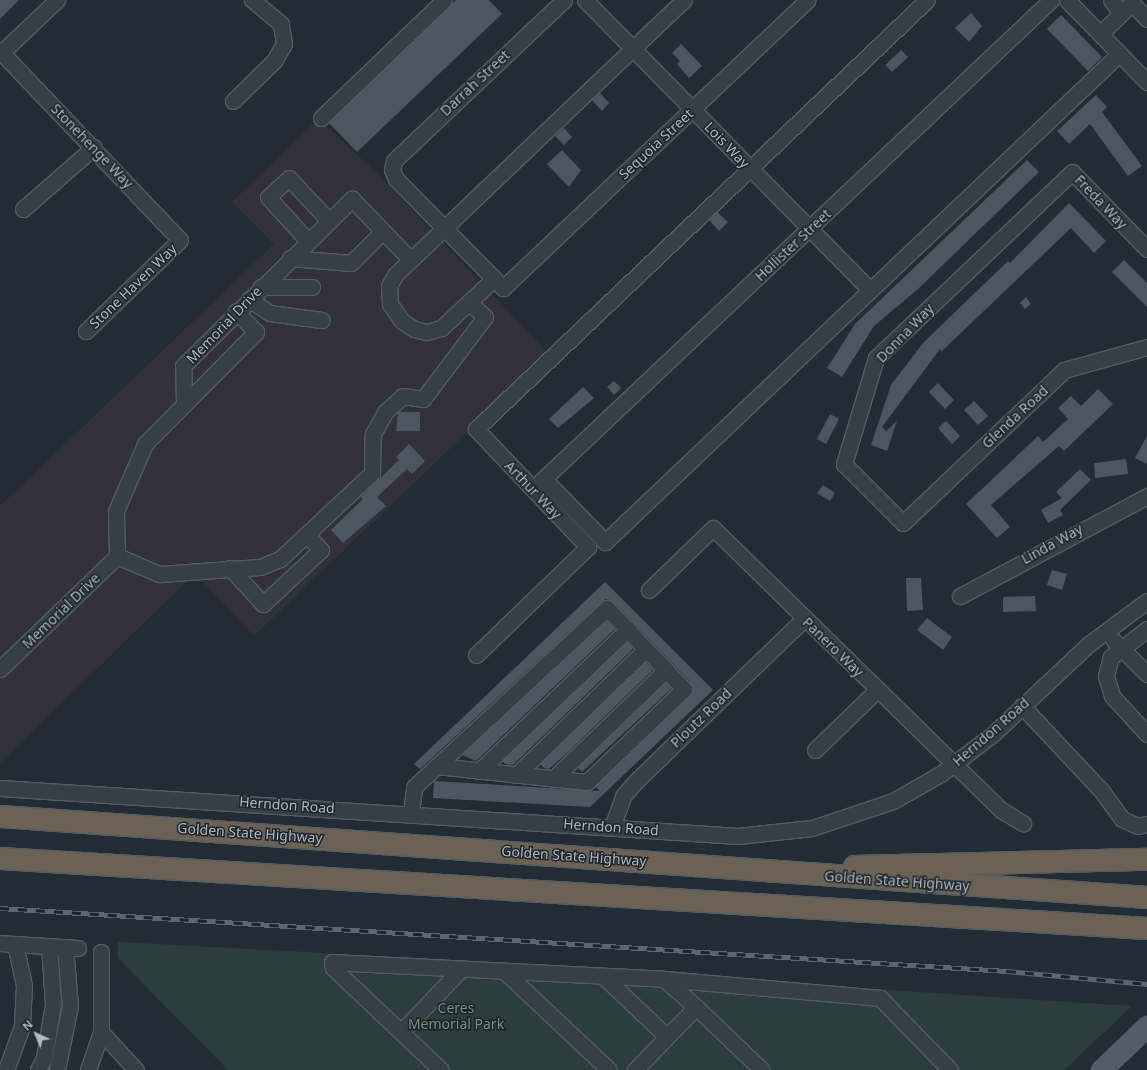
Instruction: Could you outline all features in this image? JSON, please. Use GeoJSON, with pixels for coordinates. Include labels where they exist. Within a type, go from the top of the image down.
{"type":"FeatureCollection","features":[{"type":"Feature","properties":{"kind":"highway","name":"Golden State Highway"},"geometry":{"type":"LineString","coordinates":[[0,816],[1147,897]]}},
{"type":"Feature","properties":{"kind":"highway"},"geometry":{"type":"LineString","coordinates":[[0,858],[1147,928]]}},
{"type":"Feature","properties":{"kind":"highway"},"geometry":{"type":"LineString","coordinates":[[738,869],[1147,859]]}},
{"type":"Feature","properties":{"kind":"main road"},"geometry":{"type":"LineString","coordinates":[[1101,1070],[1147,1026]]}},
{"type":"Feature","properties":{"kind":"street"},"geometry":{"type":"LineString","coordinates":[[1,53],[57,0]]}},
{"type":"Feature","properties":{"kind":"street"},"geometry":{"type":"LineString","coordinates":[[233,101],[277,57],[284,44],[278,20],[252,0]]}},
{"type":"Feature","properties":{"kind":"street"},"geometry":{"type":"LineString","coordinates":[[321,118],[444,0]]}},
{"type":"Feature","properties":{"kind":"street","name":"Darrah Street"},"geometry":{"type":"LineString","coordinates":[[443,226],[396,179],[392,170],[394,161],[422,132],[564,0]]}},
{"type":"Feature","properties":{"kind":"street","name":"Lois Way"},"geometry":{"type":"LineString","coordinates":[[585,0],[868,289]]}},
{"type":"Feature","properties":{"kind":"street"},"geometry":{"type":"LineString","coordinates":[[236,312],[256,332],[145,444],[127,479],[116,511],[117,556],[159,574],[260,567],[280,559],[372,473],[373,434],[393,402],[409,395],[423,399],[485,317],[469,302],[441,328],[427,332],[402,321],[390,304],[389,286],[410,259],[443,226],[684,0]]}},
{"type":"Feature","properties":{"kind":"street","name":"Sequoia Street"},"geometry":{"type":"LineString","coordinates":[[469,302],[498,284],[692,110],[808,0]]}},
{"type":"Feature","properties":{"kind":"street"},"geometry":{"type":"LineString","coordinates":[[750,169],[927,0]]}},
{"type":"Feature","properties":{"kind":"street","name":"Hollister Street"},"geometry":{"type":"LineString","coordinates":[[533,490],[810,230],[1051,0]]}},
{"type":"Feature","properties":{"kind":"street"},"geometry":{"type":"LineString","coordinates":[[1066,0],[1147,82]]}},
{"type":"Feature","properties":{"kind":"street"},"geometry":{"type":"LineString","coordinates":[[1111,0],[1121,13]]}},
{"type":"Feature","properties":{"kind":"street"},"geometry":{"type":"LineString","coordinates":[[1100,34],[1132,3],[1147,19]]}},
{"type":"Feature","properties":{"kind":"street","name":"Stonehenge Way"},"geometry":{"type":"LineString","coordinates":[[1,53],[94,146],[180,240]]}},
{"type":"Feature","properties":{"kind":"street"},"geometry":{"type":"LineString","coordinates":[[544,479],[605,542],[868,289],[1119,54]]}},
{"type":"Feature","properties":{"kind":"street"},"geometry":{"type":"LineString","coordinates":[[23,209],[94,146]]}},
{"type":"Feature","properties":{"kind":"street","name":"Arthur Way"},"geometry":{"type":"LineString","coordinates":[[476,655],[588,547],[477,433],[480,426],[750,169]]}},
{"type":"Feature","properties":{"kind":"street","name":"Freda Way"},"geometry":{"type":"LineString","coordinates":[[1072,172],[1147,248]]}},
{"type":"Feature","properties":{"kind":"street","name":"Donna Way"},"geometry":{"type":"LineString","coordinates":[[903,523],[844,464],[876,358],[1072,172]]}},
{"type":"Feature","properties":{"kind":"street"},"geometry":{"type":"LineString","coordinates":[[308,241],[268,197],[289,178],[329,221]]}},
{"type":"Feature","properties":{"kind":"street","name":"Memorial Drive"},"geometry":{"type":"LineString","coordinates":[[184,405],[183,366],[290,258],[352,199],[410,259]]}},
{"type":"Feature","properties":{"kind":"street"},"geometry":{"type":"LineString","coordinates":[[443,226],[498,284]]}},
{"type":"Feature","properties":{"kind":"street"},"geometry":{"type":"LineString","coordinates":[[290,258],[350,263],[383,231]]}},
{"type":"Feature","properties":{"kind":"street","name":"Stone Haven Way"},"geometry":{"type":"LineString","coordinates":[[86,331],[180,240]]}},
{"type":"Feature","properties":{"kind":"street"},"geometry":{"type":"LineString","coordinates":[[261,287],[312,287]]}},
{"type":"Feature","properties":{"kind":"street"},"geometry":{"type":"LineString","coordinates":[[249,299],[270,313],[322,320]]}},
{"type":"Feature","properties":{"kind":"street","name":"Glenda Road"},"geometry":{"type":"LineString","coordinates":[[903,523],[1064,370],[1147,347]]}},
{"type":"Feature","properties":{"kind":"street","name":"Linda Way"},"geometry":{"type":"LineString","coordinates":[[960,596],[1147,496]]}},
{"type":"Feature","properties":{"kind":"street","name":"Panero Way"},"geometry":{"type":"LineString","coordinates":[[649,590],[713,528],[804,619],[1001,810],[1023,823]]}},
{"type":"Feature","properties":{"kind":"street"},"geometry":{"type":"LineString","coordinates":[[230,568],[263,604],[321,550],[307,535]]}},
{"type":"Feature","properties":{"kind":"street","name":"Memorial Drive"},"geometry":{"type":"LineString","coordinates":[[0,669],[117,556]]}},
{"type":"Feature","properties":{"kind":"street","name":"Herndon Road"},"geometry":{"type":"LineString","coordinates":[[0,788],[410,813],[738,836],[812,828],[893,801],[955,764],[1105,632],[1147,601]]}},
{"type":"Feature","properties":{"kind":"street"},"geometry":{"type":"LineString","coordinates":[[410,813],[414,787],[607,608],[684,689],[587,782],[437,766]]}},
{"type":"Feature","properties":{"kind":"street","name":"Ploutz Road"},"geometry":{"type":"LineString","coordinates":[[612,827],[623,796],[634,782],[804,619]]}},
{"type":"Feature","properties":{"kind":"street"},"geometry":{"type":"LineString","coordinates":[[1147,629],[1120,648],[1108,665],[1108,687],[1147,734]]}},
{"type":"Feature","properties":{"kind":"street"},"geometry":{"type":"LineString","coordinates":[[479,771],[628,630]]}},
{"type":"Feature","properties":{"kind":"street"},"geometry":{"type":"LineString","coordinates":[[1105,632],[1147,674]]}},
{"type":"Feature","properties":{"kind":"street"},"geometry":{"type":"LineString","coordinates":[[516,775],[646,649]]}},
{"type":"Feature","properties":{"kind":"street"},"geometry":{"type":"LineString","coordinates":[[554,779],[666,670]]}},
{"type":"Feature","properties":{"kind":"street"},"geometry":{"type":"LineString","coordinates":[[816,750],[877,690]]}},
{"type":"Feature","properties":{"kind":"street"},"geometry":{"type":"LineString","coordinates":[[1022,706],[1101,790],[1122,820],[1138,826],[1147,824]]}},
{"type":"Feature","properties":{"kind":"street"},"geometry":{"type":"LineString","coordinates":[[6,1070],[22,1026],[24,985],[7,944],[71,948],[70,1006],[57,1070]]}},
{"type":"Feature","properties":{"kind":"street"},"geometry":{"type":"LineString","coordinates":[[38,1070],[44,1058],[53,1004],[49,946]]}},
{"type":"Feature","properties":{"kind":"street"},"geometry":{"type":"LineString","coordinates":[[88,1070],[101,1032],[102,952]]}},
{"type":"Feature","properties":{"kind":"street"},"geometry":{"type":"LineString","coordinates":[[441,1070],[333,968],[332,962],[664,979],[880,998],[950,1070]]}},
{"type":"Feature","properties":{"kind":"street"},"geometry":{"type":"LineString","coordinates":[[401,1032],[461,969]]}},
{"type":"Feature","properties":{"kind":"street"},"geometry":{"type":"LineString","coordinates":[[504,971],[609,1070]]}},
{"type":"Feature","properties":{"kind":"street"},"geometry":{"type":"LineString","coordinates":[[602,976],[667,1037]]}},
{"type":"Feature","properties":{"kind":"street"},"geometry":{"type":"LineString","coordinates":[[664,979],[696,1007],[762,1070]]}},
{"type":"Feature","properties":{"kind":"street"},"geometry":{"type":"LineString","coordinates":[[635,1070],[696,1007]]}},
{"type":"Feature","properties":{"kind":"street"},"geometry":{"type":"LineString","coordinates":[[101,1032],[136,1070]]}},
{"type":"Feature","properties":{"kind":"shaded area"},"geometry":{"type":"Polygon","coordinates":[[[318,119],[378,174],[549,354],[254,636],[203,582],[187,581],[0,763],[0,506],[274,244],[232,202],[318,119]]]}},
{"type":"Feature","properties":{"kind":"green space","name":"Ceres Memorial Park"},"geometry":{"type":"Polygon","coordinates":[[[118,942],[306,952],[1132,1006],[1064,1070],[228,1070],[118,958],[118,942]]]}},
{"type":"Feature","properties":{"kind":"building"},"geometry":{"type":"Polygon","coordinates":[[[0,0],[19,0],[0,19],[0,0]]]}},
{"type":"Feature","properties":{"kind":"building"},"geometry":{"type":"Polygon","coordinates":[[[456,0],[489,0],[502,14],[357,152],[329,123],[456,0]]]}},
{"type":"Feature","properties":{"kind":"building"},"geometry":{"type":"Polygon","coordinates":[[[971,13],[982,26],[969,42],[955,28],[971,13]]]}},
{"type":"Feature","properties":{"kind":"building"},"geometry":{"type":"Polygon","coordinates":[[[1061,15],[1102,57],[1088,71],[1047,29],[1061,15]]]}},
{"type":"Feature","properties":{"kind":"building"},"geometry":{"type":"Polygon","coordinates":[[[681,44],[702,66],[689,78],[677,64],[680,61],[672,53],[681,44]]]}},
{"type":"Feature","properties":{"kind":"building"},"geometry":{"type":"Polygon","coordinates":[[[901,50],[908,57],[892,72],[885,65],[901,50]]]}},
{"type":"Feature","properties":{"kind":"building"},"geometry":{"type":"Polygon","coordinates":[[[600,93],[609,103],[602,111],[592,100],[600,93]]]}},
{"type":"Feature","properties":{"kind":"building"},"geometry":{"type":"Polygon","coordinates":[[[1096,95],[1107,107],[1102,112],[1142,166],[1128,176],[1090,124],[1069,144],[1057,131],[1096,95]]]}},
{"type":"Feature","properties":{"kind":"building"},"geometry":{"type":"Polygon","coordinates":[[[564,128],[572,137],[564,145],[555,136],[564,128]]]}},
{"type":"Feature","properties":{"kind":"building"},"geometry":{"type":"Polygon","coordinates":[[[562,150],[581,170],[569,187],[547,164],[562,150]]]}},
{"type":"Feature","properties":{"kind":"building"},"geometry":{"type":"Polygon","coordinates":[[[1027,160],[1039,172],[918,289],[874,326],[842,377],[827,368],[855,324],[1027,160]]]}},
{"type":"Feature","properties":{"kind":"building"},"geometry":{"type":"Polygon","coordinates":[[[1069,203],[1106,241],[1094,253],[1071,228],[942,351],[940,349],[882,427],[886,431],[897,421],[887,451],[871,445],[891,385],[923,343],[1008,261],[1010,263],[1069,203]]]}},
{"type":"Feature","properties":{"kind":"building"},"geometry":{"type":"Polygon","coordinates":[[[717,212],[728,222],[719,231],[709,220],[717,212]]]}},
{"type":"Feature","properties":{"kind":"building"},"geometry":{"type":"Polygon","coordinates":[[[1124,260],[1147,283],[1147,307],[1112,272],[1124,260]]]}},
{"type":"Feature","properties":{"kind":"building"},"geometry":{"type":"Polygon","coordinates":[[[1026,297],[1031,304],[1025,309],[1020,303],[1026,297]]]}},
{"type":"Feature","properties":{"kind":"building"},"geometry":{"type":"Polygon","coordinates":[[[614,381],[621,388],[614,395],[607,387],[614,381]]]}},
{"type":"Feature","properties":{"kind":"building"},"geometry":{"type":"Polygon","coordinates":[[[938,383],[954,400],[945,409],[929,392],[938,383]]]}},
{"type":"Feature","properties":{"kind":"building"},"geometry":{"type":"Polygon","coordinates":[[[583,387],[594,398],[558,428],[549,419],[583,387]]]}},
{"type":"Feature","properties":{"kind":"building"},"geometry":{"type":"Polygon","coordinates":[[[1098,389],[1113,404],[1064,451],[1059,446],[991,505],[1010,527],[997,538],[966,504],[1038,436],[1043,442],[1068,419],[1058,408],[1071,396],[1081,406],[1098,389]]]}},
{"type":"Feature","properties":{"kind":"building"},"geometry":{"type":"Polygon","coordinates":[[[974,401],[988,416],[978,425],[964,410],[974,401]]]}},
{"type":"Feature","properties":{"kind":"building"},"geometry":{"type":"Polygon","coordinates":[[[398,412],[420,412],[420,431],[396,431],[398,412]]]}},
{"type":"Feature","properties":{"kind":"building"},"geometry":{"type":"Polygon","coordinates":[[[830,414],[839,419],[826,444],[817,439],[830,414]]]}},
{"type":"Feature","properties":{"kind":"building"},"geometry":{"type":"Polygon","coordinates":[[[946,421],[960,436],[952,444],[938,428],[946,421]]]}},
{"type":"Feature","properties":{"kind":"building"},"geometry":{"type":"Polygon","coordinates":[[[1147,436],[1147,464],[1135,458],[1147,436]]]}},
{"type":"Feature","properties":{"kind":"building"},"geometry":{"type":"Polygon","coordinates":[[[409,444],[425,461],[412,474],[407,469],[377,497],[386,506],[343,543],[331,530],[363,499],[361,497],[399,460],[396,457],[409,444]]]}},
{"type":"Feature","properties":{"kind":"building"},"geometry":{"type":"Polygon","coordinates":[[[1126,459],[1128,474],[1095,478],[1094,463],[1126,459]]]}},
{"type":"Feature","properties":{"kind":"building"},"geometry":{"type":"Polygon","coordinates":[[[1080,469],[1091,480],[1060,510],[1063,515],[1048,523],[1041,510],[1062,498],[1056,492],[1080,469]]]}},
{"type":"Feature","properties":{"kind":"building"},"geometry":{"type":"Polygon","coordinates":[[[823,485],[835,493],[830,501],[817,493],[823,485]]]}},
{"type":"Feature","properties":{"kind":"building"},"geometry":{"type":"Polygon","coordinates":[[[1052,570],[1067,574],[1062,590],[1047,585],[1052,570]]]}},
{"type":"Feature","properties":{"kind":"building"},"geometry":{"type":"Polygon","coordinates":[[[906,578],[921,578],[923,610],[907,611],[906,578]]]}},
{"type":"Feature","properties":{"kind":"building"},"geometry":{"type":"Polygon","coordinates":[[[605,582],[713,690],[590,807],[433,798],[434,781],[600,791],[595,786],[690,696],[691,683],[614,602],[605,599],[420,769],[414,764],[605,582]]]}},
{"type":"Feature","properties":{"kind":"building"},"geometry":{"type":"Polygon","coordinates":[[[1035,596],[1036,611],[1003,612],[1003,597],[1035,596]]]}},
{"type":"Feature","properties":{"kind":"building"},"geometry":{"type":"Polygon","coordinates":[[[927,618],[952,637],[943,650],[917,630],[927,618]]]}},
{"type":"Feature","properties":{"kind":"building"},"geometry":{"type":"Polygon","coordinates":[[[607,621],[615,629],[476,761],[462,755],[607,621]]]}},
{"type":"Feature","properties":{"kind":"building"},"geometry":{"type":"Polygon","coordinates":[[[627,642],[633,649],[513,765],[505,764],[502,761],[627,642]]]}},
{"type":"Feature","properties":{"kind":"building"},"geometry":{"type":"Polygon","coordinates":[[[646,662],[653,670],[565,755],[549,769],[544,768],[540,764],[646,662]]]}},
{"type":"Feature","properties":{"kind":"building"},"geometry":{"type":"Polygon","coordinates":[[[666,683],[671,689],[582,772],[578,768],[666,683]]]}},
{"type":"Feature","properties":{"kind":"railway"},"geometry":{"type":"LineString","coordinates":[[0,908],[1007,971],[1147,984]]}}]}
